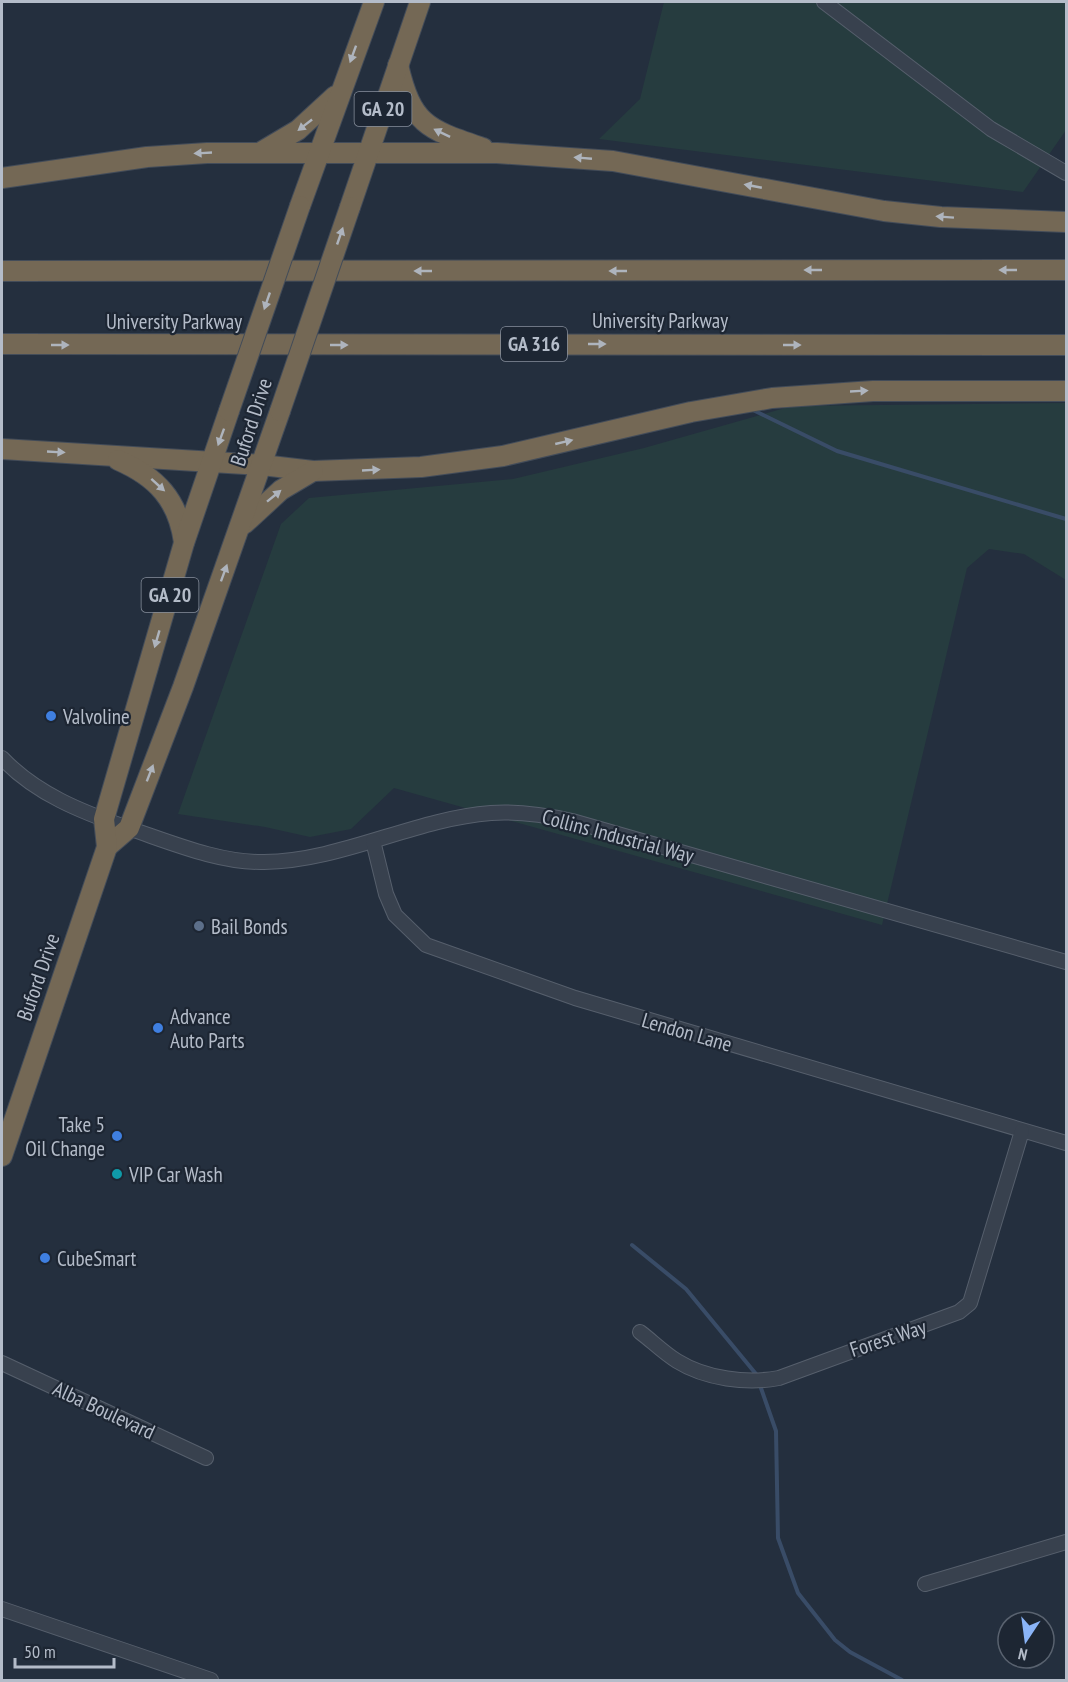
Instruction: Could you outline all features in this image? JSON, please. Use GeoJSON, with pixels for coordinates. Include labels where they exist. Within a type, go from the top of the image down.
{"type":"FeatureCollection","features":[{"type":"Feature","properties":{"kind":"highway","name":"Buford Drive"},"geometry":{"type":"LineString","coordinates":[[2,1156],[107,848],[104,819],[184,543],[317,154],[374,2]]}},
{"type":"Feature","properties":{"kind":"highway","name":"Buford Drive"},"geometry":{"type":"LineString","coordinates":[[107,848],[129,828],[183,687],[262,465],[420,2]]}},
{"type":"Feature","properties":{"kind":"highway"},"geometry":{"type":"LineString","coordinates":[[398,65],[405,94],[417,116],[443,135],[497,153]]}},
{"type":"Feature","properties":{"kind":"highway"},"geometry":{"type":"LineString","coordinates":[[261,152],[310,121],[341,89]]}},
{"type":"Feature","properties":{"kind":"highway"},"geometry":{"type":"LineString","coordinates":[[2,178],[147,157],[261,152],[497,153],[613,161],[884,211],[940,217],[1066,222]]}},
{"type":"Feature","properties":{"kind":"highway"},"geometry":{"type":"LineString","coordinates":[[2,271],[1066,270]]}},
{"type":"Feature","properties":{"kind":"highway","name":"University Parkway"},"geometry":{"type":"LineString","coordinates":[[2,344],[1066,345]]}},
{"type":"Feature","properties":{"kind":"highway"},"geometry":{"type":"LineString","coordinates":[[2,449],[262,465],[313,471],[421,467],[485,459],[691,412],[772,398],[873,391],[1066,391]]}},
{"type":"Feature","properties":{"kind":"highway"},"geometry":{"type":"LineString","coordinates":[[108,455],[150,477],[168,494],[178,514],[184,543]]}},
{"type":"Feature","properties":{"kind":"highway"},"geometry":{"type":"LineString","coordinates":[[240,528],[281,490],[313,471]]}},
{"type":"Feature","properties":{"kind":"street"},"geometry":{"type":"LineString","coordinates":[[824,2],[991,129],[1066,173]]}},
{"type":"Feature","properties":{"kind":"street","name":"Collins Industrial Way"},"geometry":{"type":"LineString","coordinates":[[2,758],[30,783],[48,794],[104,819],[223,856],[263,862],[302,858],[431,824],[488,813],[548,816],[1066,962]]}},
{"type":"Feature","properties":{"kind":"street","name":"Lendon Lane"},"geometry":{"type":"LineString","coordinates":[[373,841],[386,894],[395,915],[426,945],[575,998],[1066,1143]]}},
{"type":"Feature","properties":{"kind":"street","name":"Forest Way"},"geometry":{"type":"LineString","coordinates":[[640,1332],[678,1362],[715,1377],[760,1381],[779,1377],[959,1312],[970,1303],[1022,1131]]}},
{"type":"Feature","properties":{"kind":"street","name":"Alba Boulevard"},"geometry":{"type":"LineString","coordinates":[[2,1363],[206,1458]]}},
{"type":"Feature","properties":{"kind":"street"},"geometry":{"type":"LineString","coordinates":[[925,1584],[1066,1542]]}},
{"type":"Feature","properties":{"kind":"street"},"geometry":{"type":"LineString","coordinates":[[2,1609],[212,1680]]}},
{"type":"Feature","properties":{"kind":"green space"},"geometry":{"type":"Polygon","coordinates":[[[664,2],[1066,2],[1066,130],[1023,192],[599,139],[640,99],[664,2]]]}},
{"type":"Feature","properties":{"kind":"green space"},"geometry":{"type":"Polygon","coordinates":[[[1066,403],[1066,580],[1024,554],[989,549],[967,568],[882,925],[394,788],[351,829],[310,837],[265,827],[178,814],[281,524],[309,498],[513,479],[644,448],[792,406],[1066,403]]]}},
{"type":"Feature","properties":{"kind":"waterway"},"geometry":{"type":"LineString","coordinates":[[753,410],[837,451],[1066,519]]}},
{"type":"Feature","properties":{"kind":"waterway"},"geometry":{"type":"LineString","coordinates":[[632,1245],[686,1289],[756,1374],[776,1431],[778,1538],[798,1593],[835,1640],[850,1652],[902,1680]]}},
{"type":"Feature","properties":{"kind":"place","name":"Valvoline"},"geometry":{"type":"Point","coordinates":[51,716]}},
{"type":"Feature","properties":{"kind":"place","name":"Bail Bonds"},"geometry":{"type":"Point","coordinates":[199,926]}},
{"type":"Feature","properties":{"kind":"place","name":"Advance Auto Parts"},"geometry":{"type":"Point","coordinates":[158,1028]}},
{"type":"Feature","properties":{"kind":"place","name":"Take 5 Oil Change"},"geometry":{"type":"Point","coordinates":[117,1136]}},
{"type":"Feature","properties":{"kind":"place","name":"VIP Car Wash"},"geometry":{"type":"Point","coordinates":[117,1174]}},
{"type":"Feature","properties":{"kind":"place","name":"CubeSmart"},"geometry":{"type":"Point","coordinates":[45,1258]}}]}
